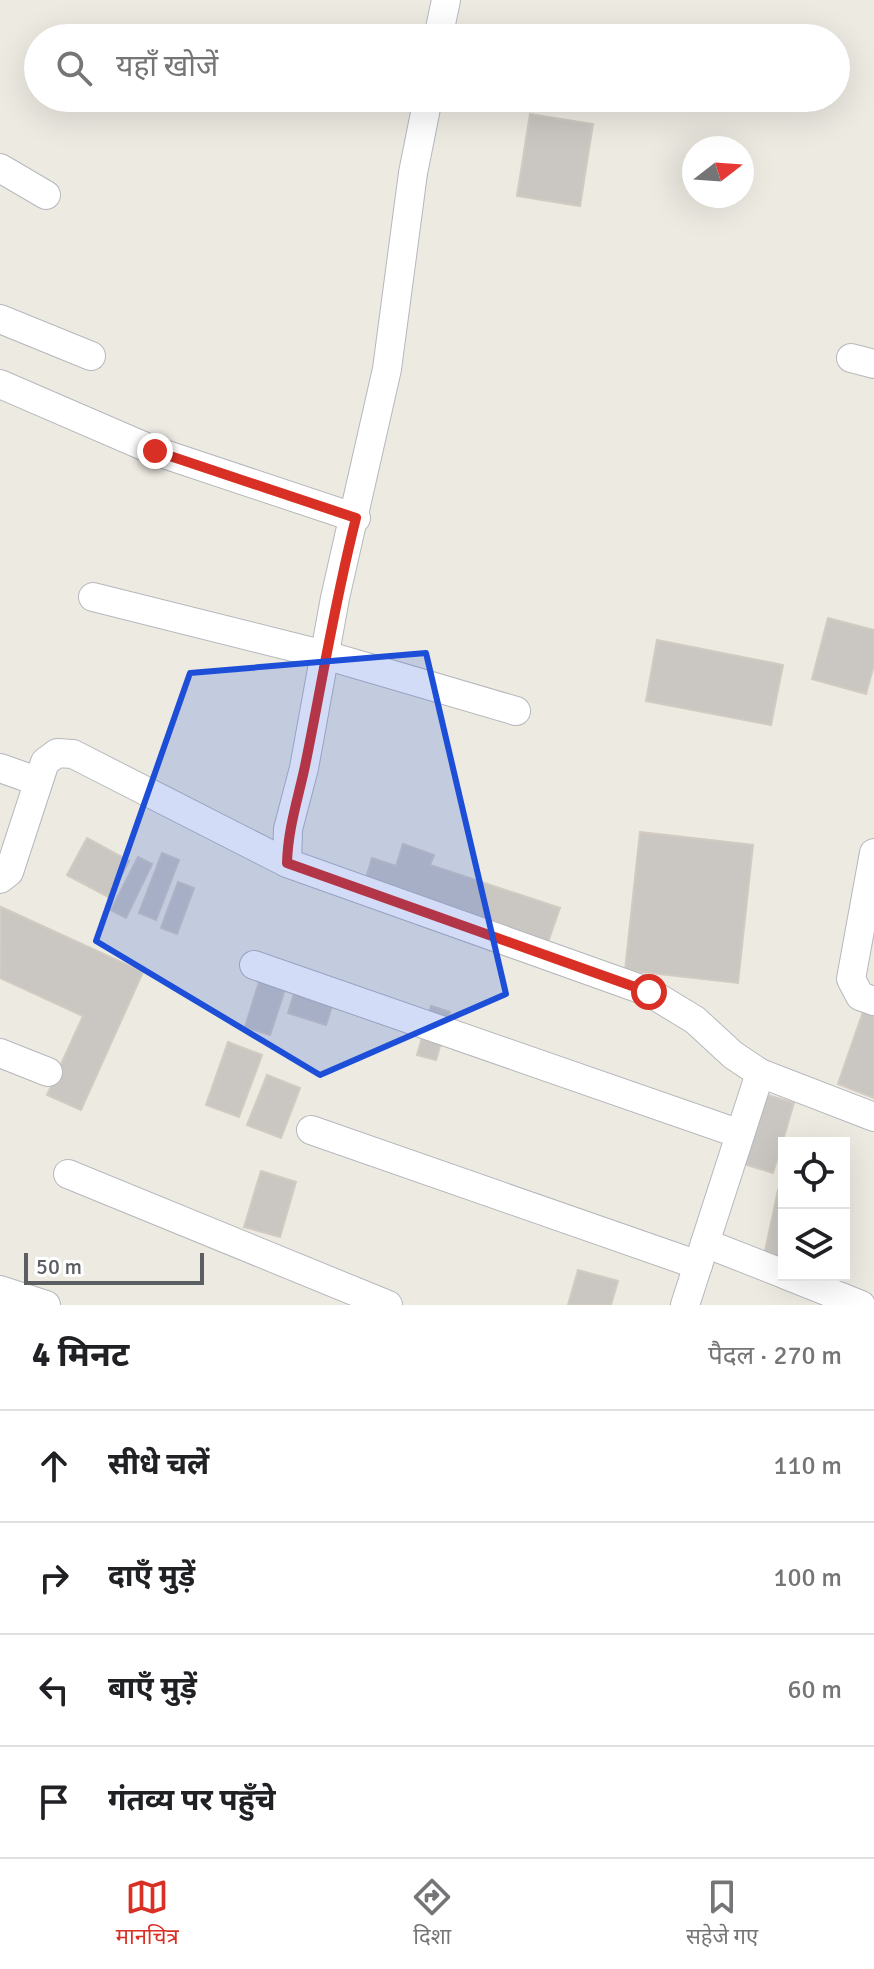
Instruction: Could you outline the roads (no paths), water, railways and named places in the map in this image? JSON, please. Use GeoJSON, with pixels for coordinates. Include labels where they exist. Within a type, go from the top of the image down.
{"type":"FeatureCollection","features":[{"type":"Feature","properties":{"kind":"street"},"geometry":{"type":"LineString","coordinates":[[441,24],[446,0]]}},
{"type":"Feature","properties":{"kind":"street"},"geometry":{"type":"LineString","coordinates":[[287,863],[288,829],[304,768],[335,598],[356,518],[393,339],[413,173],[425,112]]}},
{"type":"Feature","properties":{"kind":"street"},"geometry":{"type":"LineString","coordinates":[[0,168],[46,195]]}},
{"type":"Feature","properties":{"kind":"street"},"geometry":{"type":"LineString","coordinates":[[0,319],[91,356]]}},
{"type":"Feature","properties":{"kind":"street"},"geometry":{"type":"LineString","coordinates":[[0,384],[155,451],[356,518]]}},
{"type":"Feature","properties":{"kind":"street"},"geometry":{"type":"LineString","coordinates":[[93,597],[325,655],[516,711]]}},
{"type":"Feature","properties":{"kind":"street"},"geometry":{"type":"LineString","coordinates":[[0,879],[9,872],[45,762],[57,753],[73,754],[287,863],[649,992],[695,1020],[733,1055],[760,1073],[874,1117]]}},
{"type":"Feature","properties":{"kind":"street"},"geometry":{"type":"LineString","coordinates":[[0,768],[37,781]]}},
{"type":"Feature","properties":{"kind":"street"},"geometry":{"type":"LineString","coordinates":[[874,853],[851,979],[860,996],[874,1001]]}},
{"type":"Feature","properties":{"kind":"street"},"geometry":{"type":"LineString","coordinates":[[254,965],[740,1134]]}},
{"type":"Feature","properties":{"kind":"street"},"geometry":{"type":"LineString","coordinates":[[0,1053],[48,1072]]}},
{"type":"Feature","properties":{"kind":"street"},"geometry":{"type":"LineString","coordinates":[[685,1305],[760,1073]]}},
{"type":"Feature","properties":{"kind":"street"},"geometry":{"type":"LineString","coordinates":[[311,1130],[702,1254],[778,1273]]}},
{"type":"Feature","properties":{"kind":"street"},"geometry":{"type":"LineString","coordinates":[[68,1174],[388,1305]]}},
{"type":"Feature","properties":{"kind":"street"},"geometry":{"type":"LineString","coordinates":[[800,1281],[861,1305]]}},
{"type":"Feature","properties":{"kind":"street"},"geometry":{"type":"LineString","coordinates":[[0,1290],[46,1305]]}}]}
